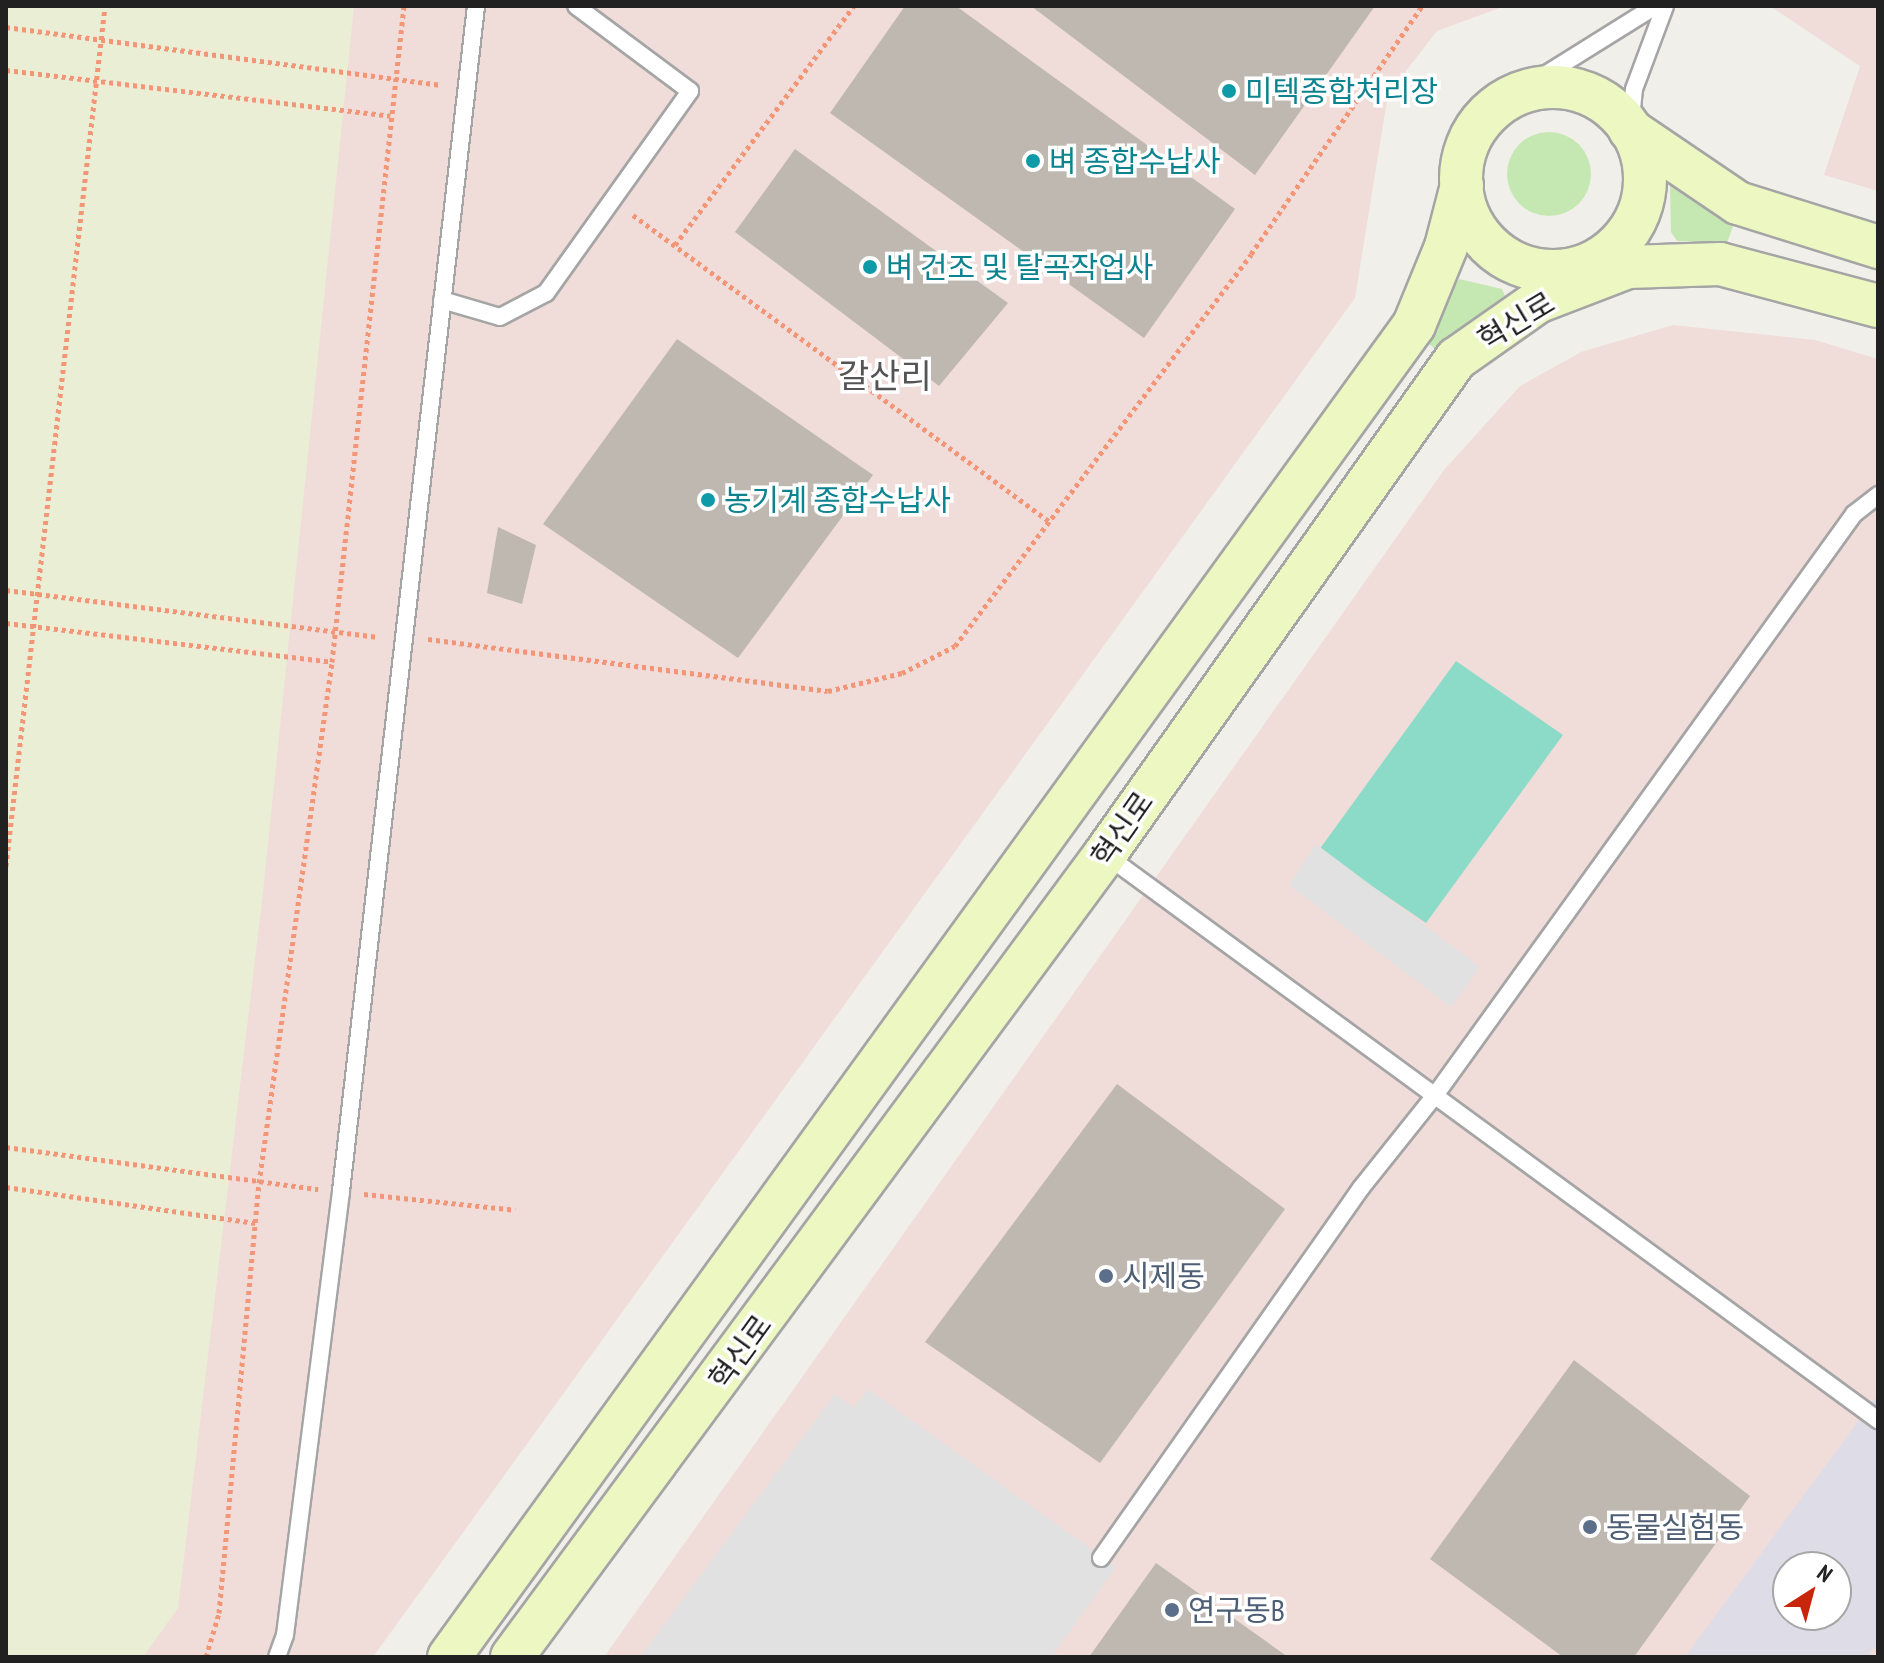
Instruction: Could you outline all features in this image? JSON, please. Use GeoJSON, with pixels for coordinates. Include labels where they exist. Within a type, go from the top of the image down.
{"type":"FeatureCollection","features":[{"type":"Feature","properties":{"kind":"main road"},"geometry":{"type":"LineString","coordinates":[[1516,93],[1545,86],[1575,89],[1603,101],[1630,130],[1738,203],[1878,247]]}},
{"type":"Feature","properties":{"kind":"main road","name":"혁신로"},"geometry":{"type":"LineString","coordinates":[[1516,93],[1471,133],[1461,161],[1469,220],[1487,245],[1510,261],[1592,270],[1720,264],[1878,306]]}},
{"type":"Feature","properties":{"kind":"main road"},"geometry":{"type":"LineString","coordinates":[[1592,270],[1643,199],[1645,171],[1630,130]]}},
{"type":"Feature","properties":{"kind":"main road","name":"혁신로"},"geometry":{"type":"LineString","coordinates":[[449,1657],[1414,325],[1446,247],[1462,185]]}},
{"type":"Feature","properties":{"kind":"main road","name":"혁신로"},"geometry":{"type":"LineString","coordinates":[[512,1657],[1105,854],[1456,359],[1537,302],[1592,270]]}},
{"type":"Feature","properties":{"kind":"lane"},"geometry":{"type":"LineString","coordinates":[[277,1657],[285,1635],[341,1191],[476,6]]}},
{"type":"Feature","properties":{"kind":"lane"},"geometry":{"type":"LineString","coordinates":[[442,300],[500,317],[546,293],[690,91],[576,6]]}},
{"type":"Feature","properties":{"kind":"lane"},"geometry":{"type":"LineString","coordinates":[[1516,93],[1655,6]]}},
{"type":"Feature","properties":{"kind":"lane"},"geometry":{"type":"LineString","coordinates":[[1630,130],[1634,89],[1665,6]]}},
{"type":"Feature","properties":{"kind":"lane"},"geometry":{"type":"LineString","coordinates":[[1101,1558],[1361,1188],[1436,1094],[1854,514],[1878,495]]}},
{"type":"Feature","properties":{"kind":"lane"},"geometry":{"type":"LineString","coordinates":[[1105,854],[1878,1420]]}},
{"type":"Feature","properties":{"kind":"path"},"geometry":{"type":"LineString","coordinates":[[6,866],[105,6]]}},
{"type":"Feature","properties":{"kind":"path"},"geometry":{"type":"LineString","coordinates":[[206,1657],[219,1613],[259,1183],[332,662],[393,81],[404,6]]}},
{"type":"Feature","properties":{"kind":"path"},"geometry":{"type":"LineString","coordinates":[[675,245],[854,6]]}},
{"type":"Feature","properties":{"kind":"path"},"geometry":{"type":"LineString","coordinates":[[6,590],[334,633],[402,638],[828,691],[902,673],[955,646],[1251,254],[1422,6]]}},
{"type":"Feature","properties":{"kind":"path"},"geometry":{"type":"LineString","coordinates":[[6,27],[102,36],[393,81],[466,88]]}},
{"type":"Feature","properties":{"kind":"path"},"geometry":{"type":"LineString","coordinates":[[6,70],[390,116]]}},
{"type":"Feature","properties":{"kind":"path"},"geometry":{"type":"LineString","coordinates":[[613,200],[1051,522]]}},
{"type":"Feature","properties":{"kind":"path"},"geometry":{"type":"LineString","coordinates":[[6,623],[332,662]]}},
{"type":"Feature","properties":{"kind":"path"},"geometry":{"type":"LineString","coordinates":[[6,1147],[259,1183],[515,1210]]}},
{"type":"Feature","properties":{"kind":"path"},"geometry":{"type":"LineString","coordinates":[[6,1187],[255,1223]]}},
{"type":"Feature","properties":{"kind":"shaded area"},"geometry":{"type":"Polygon","coordinates":[[[6,6],[1505,6],[1437,31],[1388,94],[1355,298],[373,1657],[6,1657],[6,6]]]}},
{"type":"Feature","properties":{"kind":"shaded area"},"geometry":{"type":"Polygon","coordinates":[[[1770,6],[1878,6],[1878,191],[1824,175],[1860,66],[1770,6]]]}},
{"type":"Feature","properties":{"kind":"shaded area"},"geometry":{"type":"Polygon","coordinates":[[[1673,325],[1815,340],[1878,359],[1878,1657],[604,1657],[1444,470],[1520,386],[1581,352],[1673,325]]]}},
{"type":"Feature","properties":{"kind":"shaded area"},"geometry":{"type":"Polygon","coordinates":[[[1316,844],[1480,967],[1451,1007],[1289,885],[1316,844]]]}},
{"type":"Feature","properties":{"kind":"shaded area"},"geometry":{"type":"Polygon","coordinates":[[[868,1389],[1116,1567],[1051,1657],[640,1657],[835,1394],[854,1408],[868,1389]]]}},
{"type":"Feature","properties":{"kind":"shaded area"},"geometry":{"type":"Polygon","coordinates":[[[1878,1394],[1878,1643],[1867,1657],[1685,1657],[1878,1394]]]}},
{"type":"Feature","properties":{"kind":"green space"},"geometry":{"type":"Polygon","coordinates":[[[6,6],[354,6],[263,892],[178,1608],[143,1657],[6,1657],[6,6]]]}},
{"type":"Feature","properties":{"kind":"green space"},"geometry":{"type":"Polygon","coordinates":[[[1549,132],[1565,135],[1579,144],[1588,158],[1591,174],[1588,190],[1579,204],[1565,213],[1549,216],[1533,213],[1519,204],[1510,190],[1507,174],[1510,158],[1519,144],[1533,135],[1549,132]]]}},
{"type":"Feature","properties":{"kind":"green space"},"geometry":{"type":"Polygon","coordinates":[[[1670,185],[1736,218],[1727,243],[1677,241],[1671,232],[1670,185]]]}},
{"type":"Feature","properties":{"kind":"green space"},"geometry":{"type":"Polygon","coordinates":[[[1459,279],[1502,289],[1505,296],[1439,352],[1424,340],[1459,279]]]}},
{"type":"Feature","properties":{"kind":"green space"},"geometry":{"type":"Polygon","coordinates":[[[1456,661],[1563,735],[1426,923],[1319,850],[1456,661]]]}},
{"type":"Feature","properties":{"kind":"building","name":"벼 종합수납사"},"geometry":{"type":"Polygon","coordinates":[[[905,6],[956,6],[1235,209],[1144,338],[830,113],[905,6]]]}},
{"type":"Feature","properties":{"kind":"building","name":"미텍종합처리장"},"geometry":{"type":"Polygon","coordinates":[[[1031,6],[1375,6],[1255,175],[1031,6]]]}},
{"type":"Feature","properties":{"kind":"building","name":"벼 건조 및 탈곡작업사"},"geometry":{"type":"Polygon","coordinates":[[[795,149],[1008,303],[939,386],[735,232],[795,149]]]}},
{"type":"Feature","properties":{"kind":"building","name":"농기계 종합수납사"},"geometry":{"type":"Polygon","coordinates":[[[677,339],[873,475],[738,658],[543,524],[677,339]]]}},
{"type":"Feature","properties":{"kind":"building"},"geometry":{"type":"Polygon","coordinates":[[[498,527],[536,545],[522,604],[487,593],[498,527]]]}},
{"type":"Feature","properties":{"kind":"building","name":"시제동"},"geometry":{"type":"Polygon","coordinates":[[[1117,1084],[1285,1209],[1100,1463],[925,1342],[1117,1084]]]}},
{"type":"Feature","properties":{"kind":"building","name":"동물실험동"},"geometry":{"type":"Polygon","coordinates":[[[1574,1360],[1750,1496],[1634,1657],[1563,1657],[1430,1559],[1574,1360]]]}},
{"type":"Feature","properties":{"kind":"building","name":"연구동B"},"geometry":{"type":"Polygon","coordinates":[[[1156,1563],[1288,1657],[1089,1657],[1156,1563]]]}},
{"type":"Feature","properties":{"kind":"place","name":"미텍종합처리장"},"geometry":{"type":"Point","coordinates":[1229,91]}},
{"type":"Feature","properties":{"kind":"place","name":"벼 종합수납사"},"geometry":{"type":"Point","coordinates":[1033,161]}},
{"type":"Feature","properties":{"kind":"place","name":"벼 건조 및 탈곡작업사"},"geometry":{"type":"Point","coordinates":[870,267]}},
{"type":"Feature","properties":{"kind":"place","name":"농기계 종합수납사"},"geometry":{"type":"Point","coordinates":[708,500]}},
{"type":"Feature","properties":{"kind":"place","name":"시제동"},"geometry":{"type":"Point","coordinates":[1106,1276]}},
{"type":"Feature","properties":{"kind":"place","name":"동물실험동"},"geometry":{"type":"Point","coordinates":[1590,1527]}},
{"type":"Feature","properties":{"kind":"place","name":"연구동B"},"geometry":{"type":"Point","coordinates":[1172,1610]}},
{"type":"Feature","properties":{"kind":"district","name":"갈산리"},"geometry":{"type":"Point","coordinates":[885,376]}}]}
